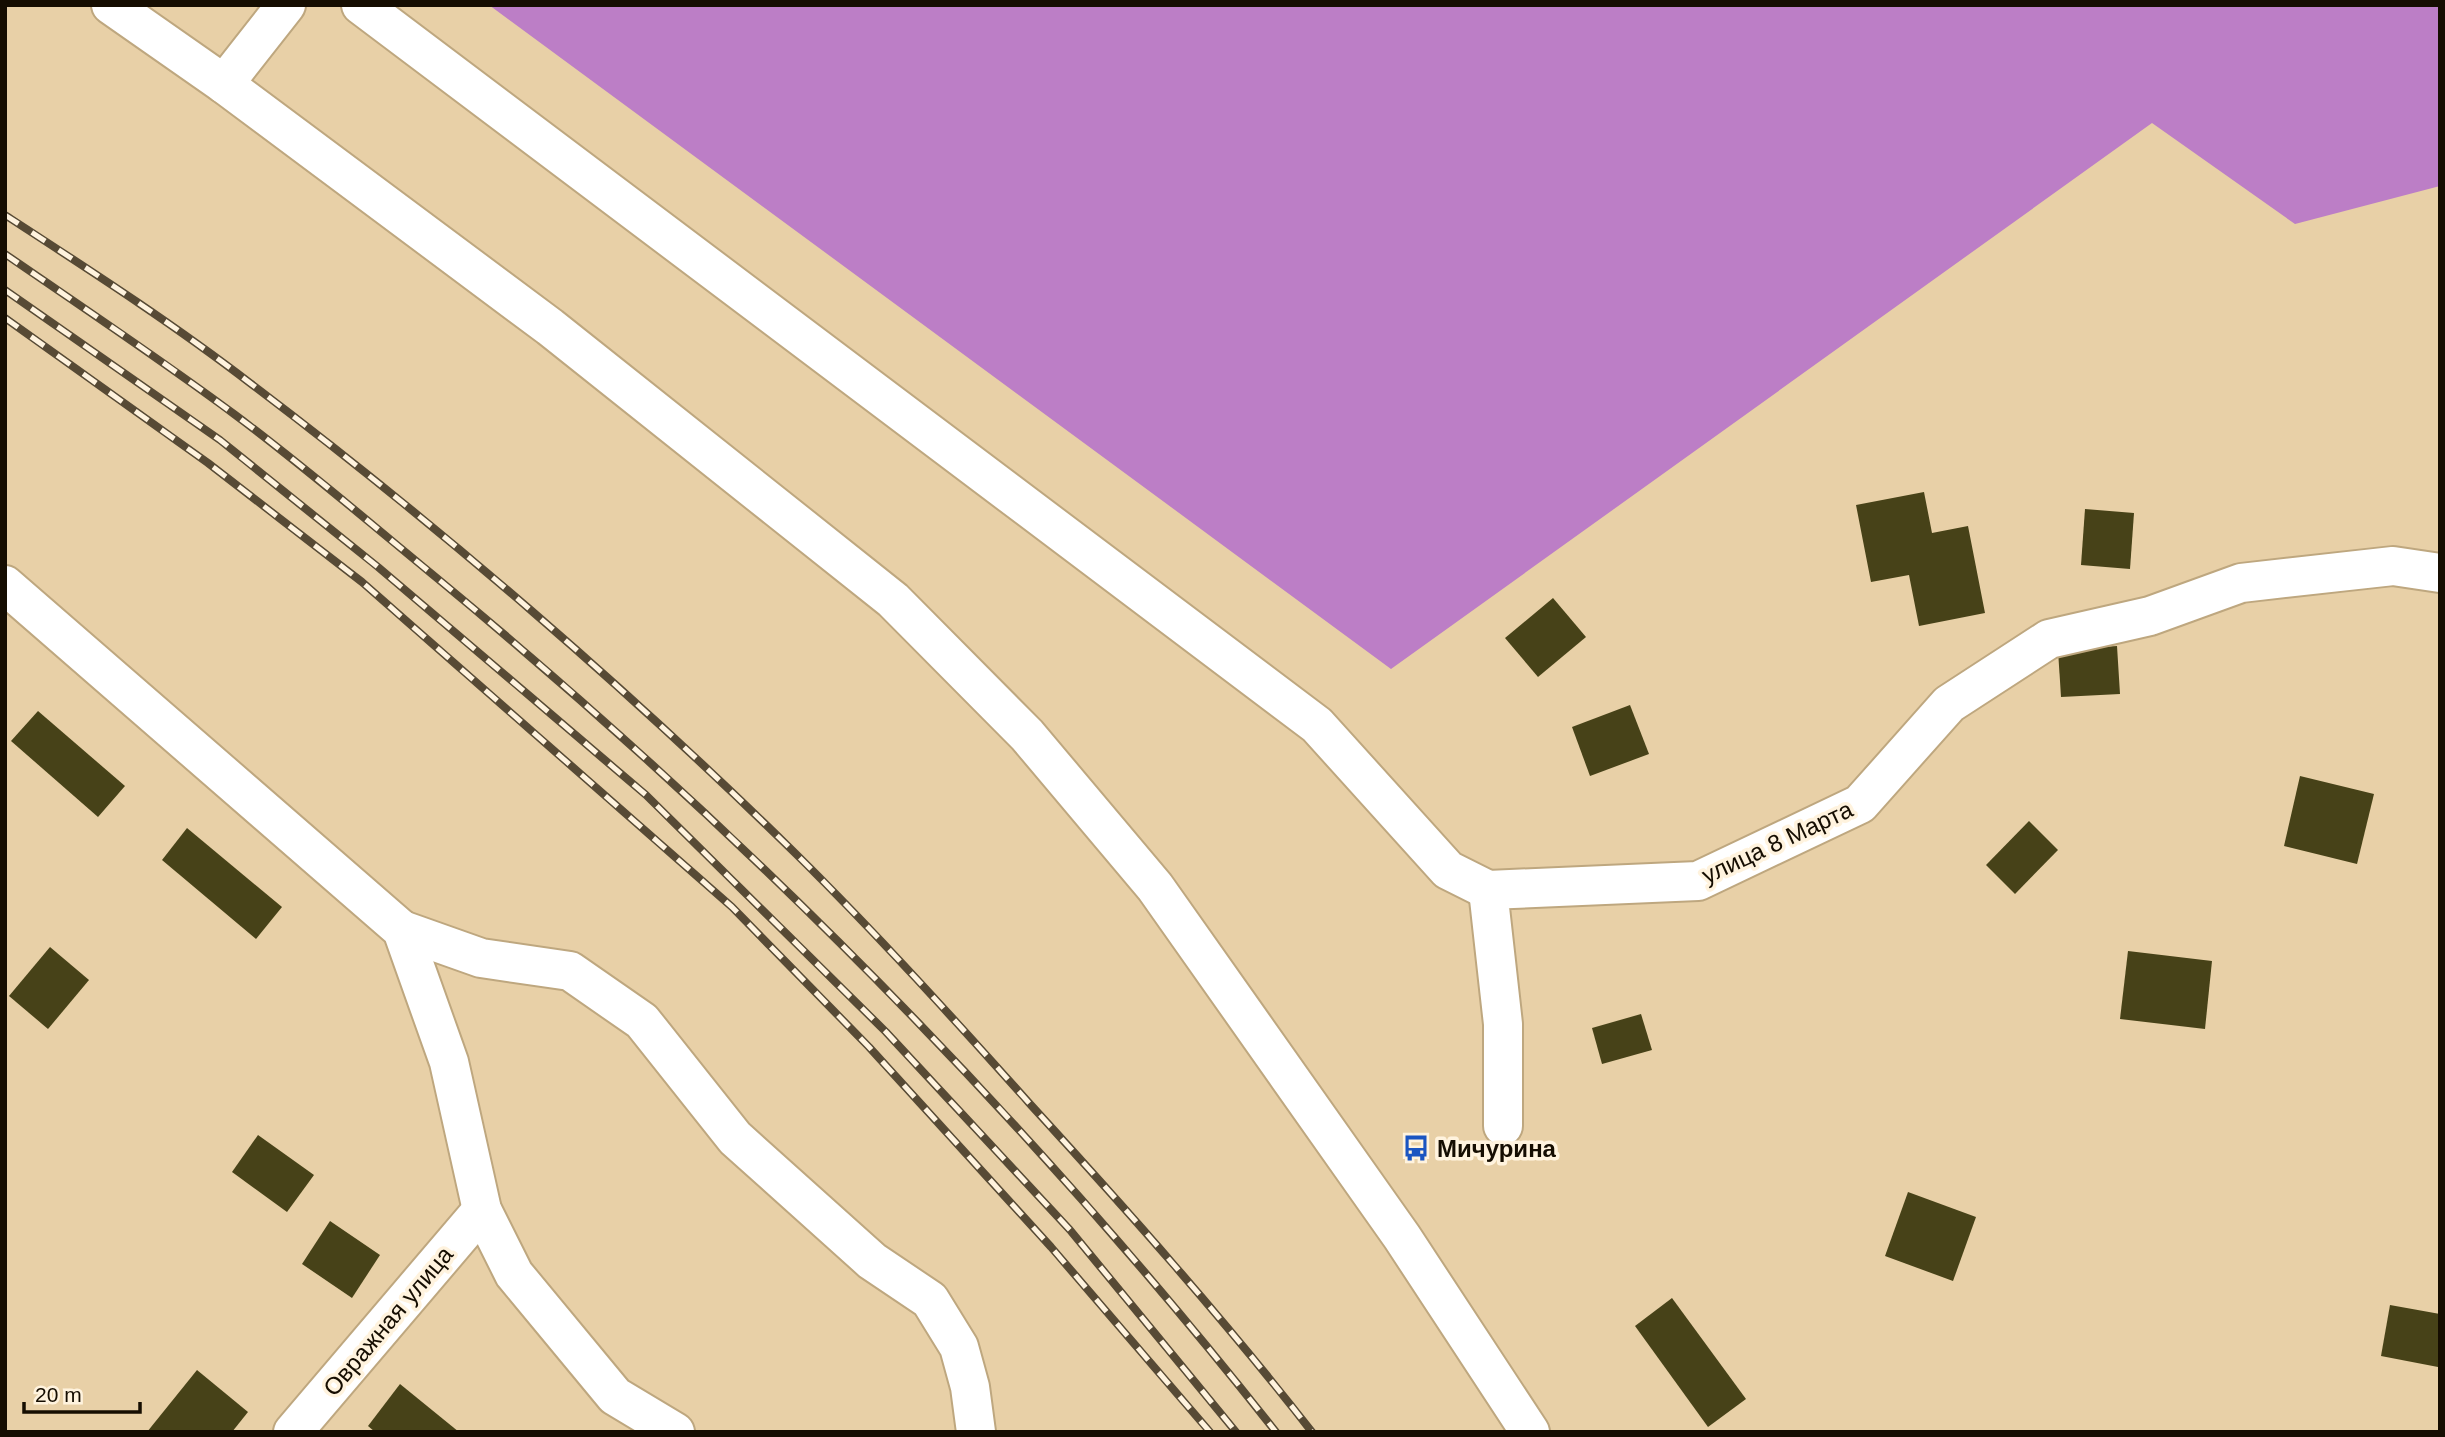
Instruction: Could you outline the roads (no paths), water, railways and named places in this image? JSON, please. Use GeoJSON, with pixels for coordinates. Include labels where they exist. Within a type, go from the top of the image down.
{"type":"FeatureCollection","features":[{"type":"Feature","properties":{"kind":"street"},"geometry":{"type":"LineString","coordinates":[[111,5],[224,84],[550,327],[893,600],[1027,735],[1155,887],[1402,1237],[1530,1432]]}},
{"type":"Feature","properties":{"kind":"street"},"geometry":{"type":"LineString","coordinates":[[224,84],[286,5]]}},
{"type":"Feature","properties":{"kind":"street"},"geometry":{"type":"LineString","coordinates":[[362,5],[1317,725],[1448,870],[1488,890],[1503,1024],[1503,1126]]}},
{"type":"Feature","properties":{"kind":"street","name":"улица 8 Марта"},"geometry":{"type":"LineString","coordinates":[[1488,890],[1698,881],[1860,804],[1949,704],[2049,639],[2150,616],[2241,583],[2393,566],[2440,573]]}},
{"type":"Feature","properties":{"kind":"street"},"geometry":{"type":"LineString","coordinates":[[5,585],[402,930],[481,958],[570,971],[642,1021],[734,1138],[872,1261],[930,1300],[959,1347],[970,1387],[976,1432]]}},
{"type":"Feature","properties":{"kind":"street"},"geometry":{"type":"LineString","coordinates":[[402,930],[449,1062],[482,1210],[514,1274],[615,1396],[676,1432]]}},
{"type":"Feature","properties":{"kind":"street","name":"Овражная улица"},"geometry":{"type":"LineString","coordinates":[[293,1432],[482,1210]]}},
{"type":"Feature","properties":{"kind":"railway"},"geometry":{"type":"LineString","coordinates":[[5,215],[190,339],[321,437],[530,610],[732,792],[856,915],[944,1009],[1174,1265],[1312,1432]]}},
{"type":"Feature","properties":{"kind":"railway"},"geometry":{"type":"LineString","coordinates":[[5,254],[178,373],[286,454],[553,676],[664,776],[774,878],[880,983],[983,1091],[1084,1202],[1276,1432]]}},
{"type":"Feature","properties":{"kind":"railway"},"geometry":{"type":"LineString","coordinates":[[5,290],[220,440],[378,567],[646,795],[886,1032],[1070,1230],[1236,1432]]}},
{"type":"Feature","properties":{"kind":"railway"},"geometry":{"type":"LineString","coordinates":[[5,318],[208,463],[362,582],[732,907],[869,1047],[1051,1247],[1210,1432]]}},
{"type":"Feature","properties":{"kind":"place","name":"Мичурина"},"geometry":{"type":"Point","coordinates":[1416,1148]}}]}
